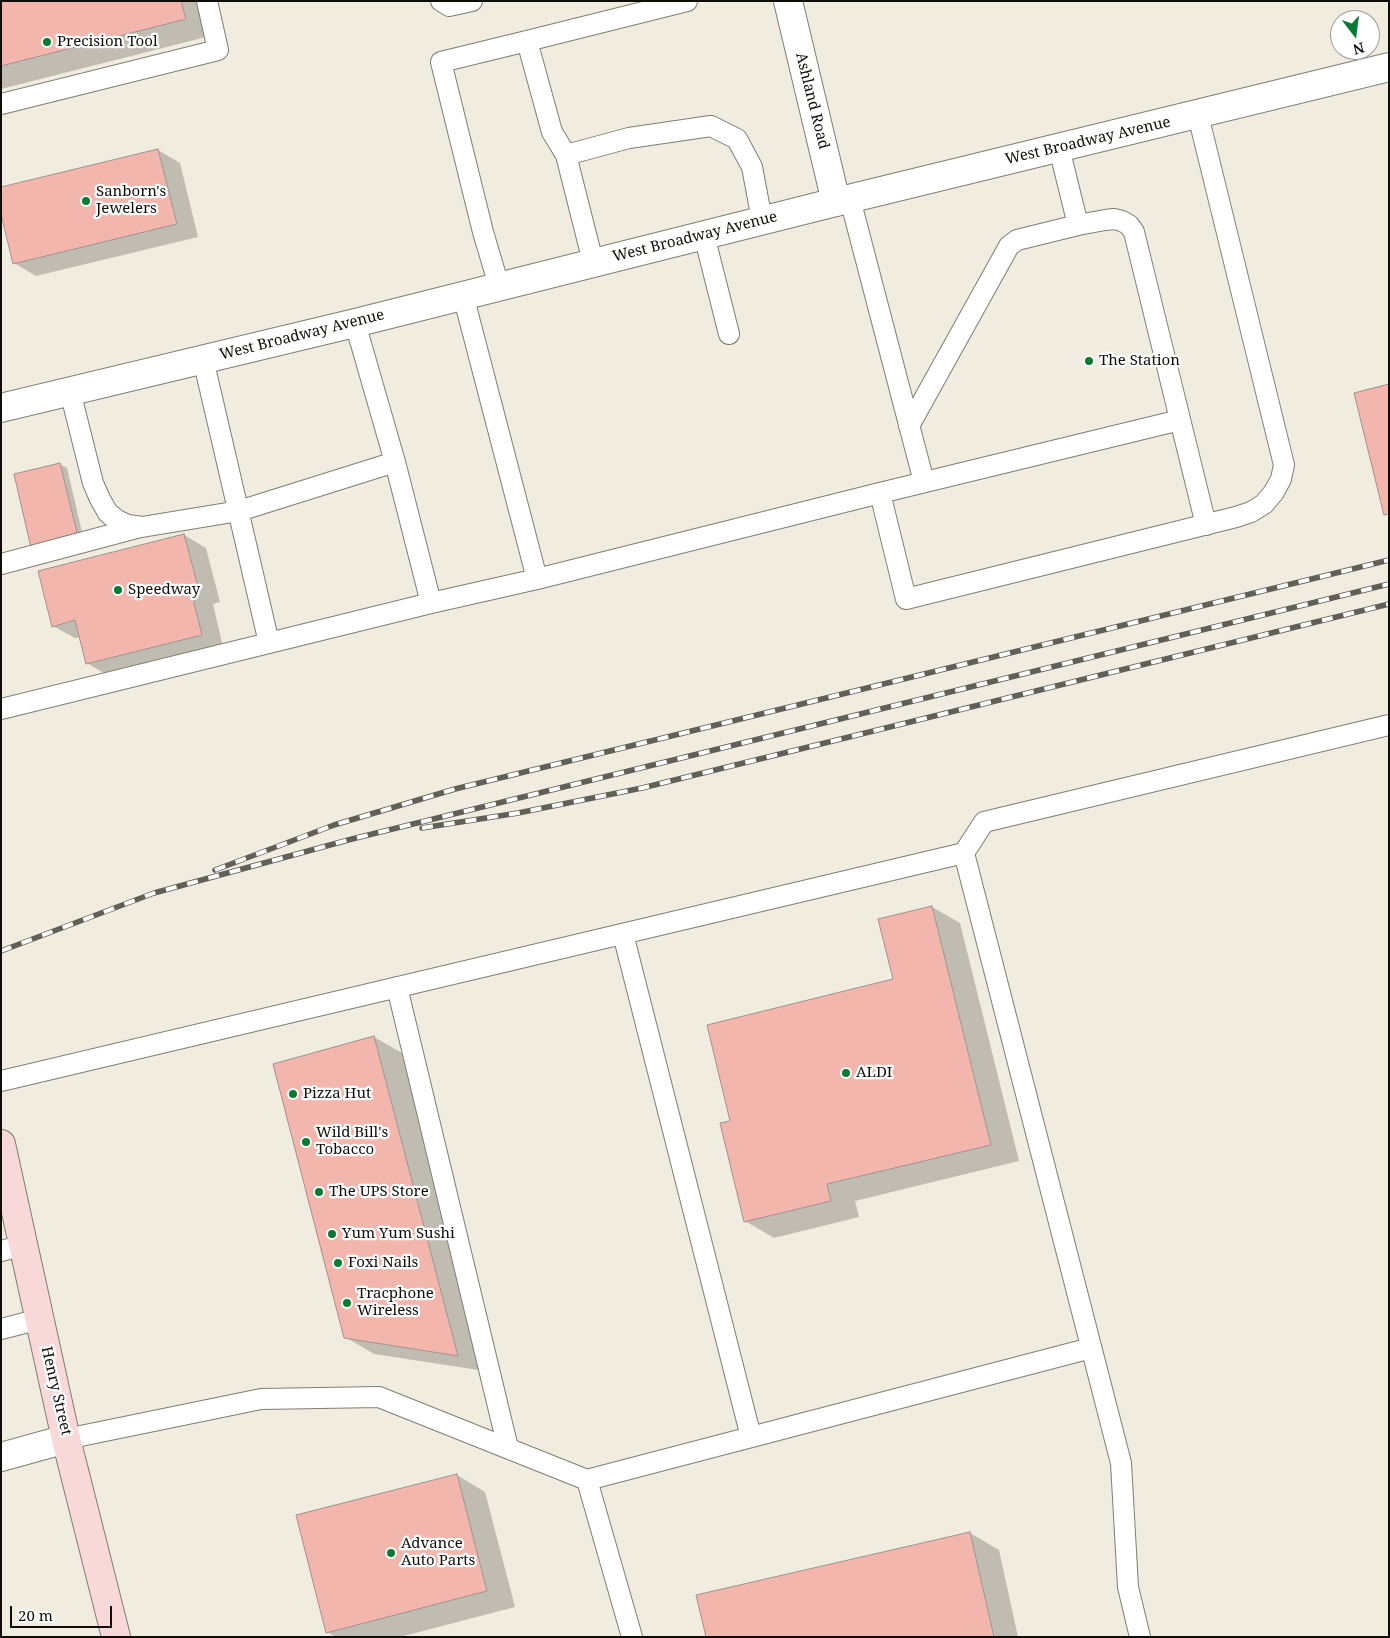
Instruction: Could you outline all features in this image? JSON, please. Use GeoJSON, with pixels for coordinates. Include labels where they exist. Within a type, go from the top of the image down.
{"type":"FeatureCollection","features":[{"type":"Feature","properties":{"kind":"main road","name":"Henry Street"},"geometry":{"type":"LineString","coordinates":[[1,1144],[12,1248],[40,1318],[66,1439],[116,1637]]}},
{"type":"Feature","properties":{"kind":"street","name":"Ashland Road"},"geometry":{"type":"LineString","coordinates":[[788,1],[843,200]]}},
{"type":"Feature","properties":{"kind":"street","name":"West Broadway Avenue"},"geometry":{"type":"LineString","coordinates":[[1,408],[355,323],[762,220],[1389,67]]}},
{"type":"Feature","properties":{"kind":"street"},"geometry":{"type":"LineString","coordinates":[[1,1457],[66,1439]]}},
{"type":"Feature","properties":{"kind":"lane"},"geometry":{"type":"LineString","coordinates":[[1,104],[218,50],[207,1]]}},
{"type":"Feature","properties":{"kind":"lane"},"geometry":{"type":"LineString","coordinates":[[441,1],[449,6],[472,1]]}},
{"type":"Feature","properties":{"kind":"lane"},"geometry":{"type":"LineString","coordinates":[[499,286],[483,232],[441,62],[687,1]]}},
{"type":"Feature","properties":{"kind":"lane"},"geometry":{"type":"LineString","coordinates":[[527,41],[552,132],[566,155],[593,262]]}},
{"type":"Feature","properties":{"kind":"lane"},"geometry":{"type":"LineString","coordinates":[[880,493],[906,599],[1206,525],[1251,512],[1264,504],[1282,479],[1284,465],[1198,115]]}},
{"type":"Feature","properties":{"kind":"lane"},"geometry":{"type":"LineString","coordinates":[[566,155],[629,138],[711,126],[737,139],[752,167],[762,220]]}},
{"type":"Feature","properties":{"kind":"lane"},"geometry":{"type":"LineString","coordinates":[[1059,148],[1078,225]]}},
{"type":"Feature","properties":{"kind":"lane"},"geometry":{"type":"LineString","coordinates":[[843,200],[910,426],[924,482]]}},
{"type":"Feature","properties":{"kind":"lane"},"geometry":{"type":"LineString","coordinates":[[910,426],[1009,246],[1017,240],[1078,225],[1114,219],[1122,221],[1129,225],[1134,232],[1206,525]]}},
{"type":"Feature","properties":{"kind":"lane"},"geometry":{"type":"LineString","coordinates":[[704,235],[729,334]]}},
{"type":"Feature","properties":{"kind":"lane"},"geometry":{"type":"LineString","coordinates":[[463,295],[537,579]]}},
{"type":"Feature","properties":{"kind":"lane"},"geometry":{"type":"LineString","coordinates":[[355,323],[395,462],[431,603]]}},
{"type":"Feature","properties":{"kind":"lane"},"geometry":{"type":"LineString","coordinates":[[203,359],[269,643]]}},
{"type":"Feature","properties":{"kind":"lane"},"geometry":{"type":"LineString","coordinates":[[70,391],[93,483],[100,499],[108,512],[117,520],[128,525],[142,527]]}},
{"type":"Feature","properties":{"kind":"lane"},"geometry":{"type":"LineString","coordinates":[[1,708],[537,579],[1180,420]]}},
{"type":"Feature","properties":{"kind":"lane"},"geometry":{"type":"LineString","coordinates":[[1,564],[142,527],[239,511],[395,462]]}},
{"type":"Feature","properties":{"kind":"lane"},"geometry":{"type":"LineString","coordinates":[[1,1081],[964,853],[984,822],[1389,725]]}},
{"type":"Feature","properties":{"kind":"lane"},"geometry":{"type":"LineString","coordinates":[[964,853],[1121,1463],[1128,1587],[1140,1637]]}},
{"type":"Feature","properties":{"kind":"lane"},"geometry":{"type":"LineString","coordinates":[[622,934],[751,1437]]}},
{"type":"Feature","properties":{"kind":"lane"},"geometry":{"type":"LineString","coordinates":[[397,987],[508,1448]]}},
{"type":"Feature","properties":{"kind":"lane"},"geometry":{"type":"LineString","coordinates":[[1,1329],[40,1318]]}},
{"type":"Feature","properties":{"kind":"lane"},"geometry":{"type":"LineString","coordinates":[[66,1439],[260,1399],[379,1397],[588,1480],[1092,1348]]}},
{"type":"Feature","properties":{"kind":"lane"},"geometry":{"type":"LineString","coordinates":[[588,1480],[632,1637]]}},
{"type":"Feature","properties":{"kind":"building","name":"Precision Tool"},"geometry":{"type":"Polygon","coordinates":[[[1,1],[181,1],[186,19],[1,66],[1,1]]]}},
{"type":"Feature","properties":{"kind":"building","name":"Sanborn's Jewelers"},"geometry":{"type":"Polygon","coordinates":[[[158,149],[177,224],[13,264],[1,214],[1,187],[158,149]]]}},
{"type":"Feature","properties":{"kind":"building"},"geometry":{"type":"Polygon","coordinates":[[[1389,384],[1389,514],[1384,515],[1354,393],[1389,384]]]}},
{"type":"Feature","properties":{"kind":"building"},"geometry":{"type":"Polygon","coordinates":[[[60,463],[79,541],[32,552],[14,474],[60,463]]]}},
{"type":"Feature","properties":{"kind":"building"},"geometry":{"type":"Polygon","coordinates":[[[184,534],[199,590],[191,591],[202,635],[86,664],[75,620],[52,627],[38,571],[184,534]]]}},
{"type":"Feature","properties":{"kind":"building","name":"ALDI"},"geometry":{"type":"Polygon","coordinates":[[[932,906],[991,1145],[827,1184],[831,1201],[744,1222],[720,1123],[730,1121],[707,1025],[893,979],[878,919],[932,906]]]}},
{"type":"Feature","properties":{"kind":"building"},"geometry":{"type":"Polygon","coordinates":[[[374,1036],[458,1356],[344,1338],[273,1064],[374,1036]]]}},
{"type":"Feature","properties":{"kind":"building","name":"Advance Auto Parts"},"geometry":{"type":"Polygon","coordinates":[[[457,1474],[487,1591],[326,1633],[296,1515],[457,1474]]]}},
{"type":"Feature","properties":{"kind":"building"},"geometry":{"type":"Polygon","coordinates":[[[970,1532],[994,1637],[706,1637],[696,1595],[970,1532]]]}},
{"type":"Feature","properties":{"kind":"railway"},"geometry":{"type":"LineString","coordinates":[[215,870],[334,825],[455,789],[1389,560]]}},
{"type":"Feature","properties":{"kind":"railway"},"geometry":{"type":"LineString","coordinates":[[1,951],[154,893],[352,839],[1389,584]]}},
{"type":"Feature","properties":{"kind":"railway"},"geometry":{"type":"LineString","coordinates":[[422,828],[518,813],[642,788],[1389,604]]}},
{"type":"Feature","properties":{"kind":"place","name":"Precision Tool"},"geometry":{"type":"Point","coordinates":[47,42]}},
{"type":"Feature","properties":{"kind":"place","name":"Sanborn's Jewelers"},"geometry":{"type":"Point","coordinates":[86,201]}},
{"type":"Feature","properties":{"kind":"place","name":"The Station"},"geometry":{"type":"Point","coordinates":[1089,361]}},
{"type":"Feature","properties":{"kind":"place","name":"Speedway"},"geometry":{"type":"Point","coordinates":[118,590]}},
{"type":"Feature","properties":{"kind":"place","name":"ALDI"},"geometry":{"type":"Point","coordinates":[846,1073]}},
{"type":"Feature","properties":{"kind":"place","name":"Pizza Hut"},"geometry":{"type":"Point","coordinates":[293,1094]}},
{"type":"Feature","properties":{"kind":"place","name":"Wild Bill's Tobacco"},"geometry":{"type":"Point","coordinates":[306,1142]}},
{"type":"Feature","properties":{"kind":"place","name":"The UPS Store"},"geometry":{"type":"Point","coordinates":[319,1192]}},
{"type":"Feature","properties":{"kind":"place","name":"Yum Yum Sushi"},"geometry":{"type":"Point","coordinates":[332,1234]}},
{"type":"Feature","properties":{"kind":"place","name":"Foxi Nails"},"geometry":{"type":"Point","coordinates":[338,1263]}},
{"type":"Feature","properties":{"kind":"place","name":"Tracphone Wireless"},"geometry":{"type":"Point","coordinates":[347,1303]}},
{"type":"Feature","properties":{"kind":"place","name":"Advance Auto Parts"},"geometry":{"type":"Point","coordinates":[391,1553]}}]}
